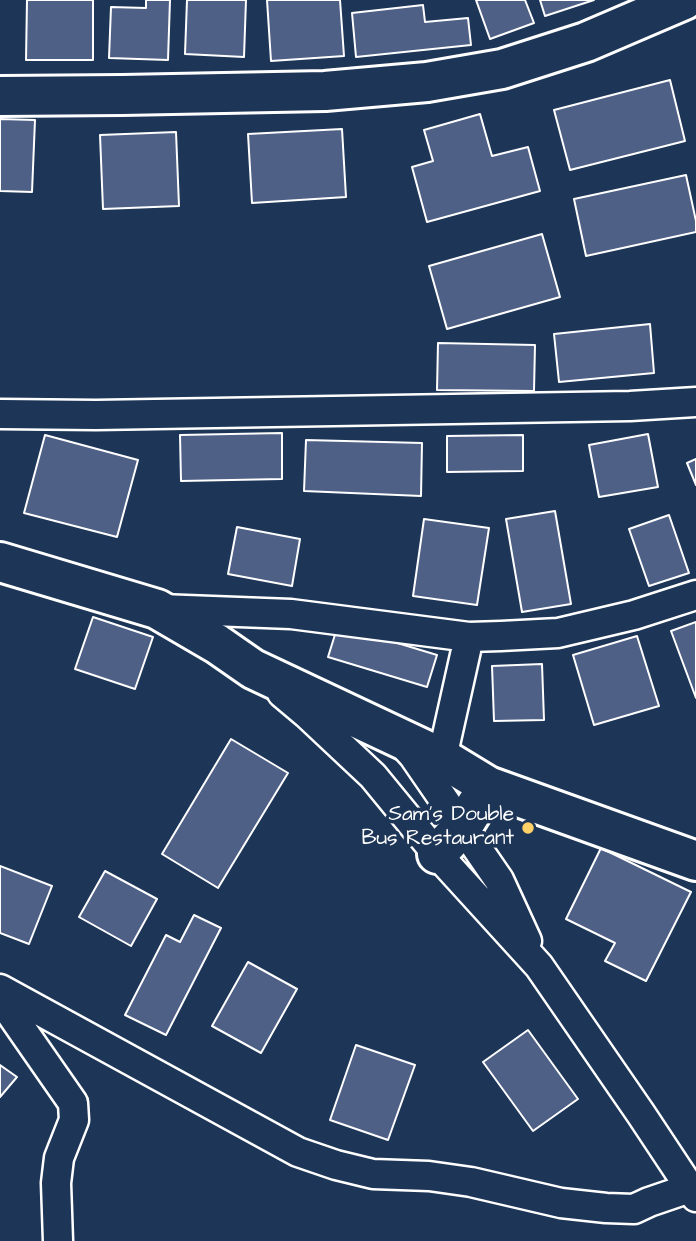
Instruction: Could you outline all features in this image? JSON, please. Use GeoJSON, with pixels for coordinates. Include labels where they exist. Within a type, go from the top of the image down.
{"type":"FeatureCollection","features":[{"type":"Feature","properties":{"kind":"main road"},"geometry":{"type":"LineString","coordinates":[[0,96],[325,91],[427,82],[502,69],[586,42],[684,0]]}},
{"type":"Feature","properties":{"kind":"main road"},"geometry":{"type":"LineString","coordinates":[[0,562],[157,609],[217,644],[253,669],[442,758],[488,786],[696,861]]}},
{"type":"Feature","properties":{"kind":"main road"},"geometry":{"type":"LineString","coordinates":[[437,854],[463,826],[488,786]]}},
{"type":"Feature","properties":{"kind":"street"},"geometry":{"type":"LineString","coordinates":[[0,414],[96,415],[630,406],[696,402]]}},
{"type":"Feature","properties":{"kind":"street"},"geometry":{"type":"LineString","coordinates":[[157,609],[291,614],[469,636],[501,636],[558,633],[634,615],[696,595]]}},
{"type":"Feature","properties":{"kind":"street"},"geometry":{"type":"LineString","coordinates":[[442,758],[469,636]]}},
{"type":"Feature","properties":{"kind":"street"},"geometry":{"type":"LineString","coordinates":[[0,989],[298,1152],[336,1165],[373,1174],[429,1176],[471,1182],[561,1203],[606,1208],[634,1209],[649,1202],[693,1193],[539,966],[437,854],[373,776],[253,669]]}},
{"type":"Feature","properties":{"kind":"street"},"geometry":{"type":"LineString","coordinates":[[393,734],[414,755],[499,880],[539,966]]}},
{"type":"Feature","properties":{"kind":"street"},"geometry":{"type":"LineString","coordinates":[[0,998],[74,1103],[74,1120],[59,1158],[56,1183],[58,1241]]}},
{"type":"Feature","properties":{"kind":"building"},"geometry":{"type":"Polygon","coordinates":[[[27,0],[93,0],[93,60],[26,60],[27,0]]]}},
{"type":"Feature","properties":{"kind":"building"},"geometry":{"type":"Polygon","coordinates":[[[146,0],[170,0],[168,60],[109,58],[111,7],[146,8],[146,0]]]}},
{"type":"Feature","properties":{"kind":"building"},"geometry":{"type":"Polygon","coordinates":[[[187,0],[246,0],[244,57],[185,54],[187,0]]]}},
{"type":"Feature","properties":{"kind":"building"},"geometry":{"type":"Polygon","coordinates":[[[267,0],[340,0],[344,56],[271,61],[267,0]]]}},
{"type":"Feature","properties":{"kind":"building"},"geometry":{"type":"Polygon","coordinates":[[[476,0],[525,0],[534,23],[490,39],[476,0]]]}},
{"type":"Feature","properties":{"kind":"building"},"geometry":{"type":"Polygon","coordinates":[[[540,0],[594,0],[545,16],[540,0]]]}},
{"type":"Feature","properties":{"kind":"building"},"geometry":{"type":"Polygon","coordinates":[[[423,5],[425,22],[468,18],[471,45],[356,57],[352,13],[423,5]]]}},
{"type":"Feature","properties":{"kind":"building"},"geometry":{"type":"Polygon","coordinates":[[[670,80],[685,141],[570,170],[554,110],[670,80]]]}},
{"type":"Feature","properties":{"kind":"building"},"geometry":{"type":"Polygon","coordinates":[[[480,114],[492,156],[528,147],[540,191],[427,222],[412,167],[433,161],[424,130],[480,114]]]}},
{"type":"Feature","properties":{"kind":"building"},"geometry":{"type":"Polygon","coordinates":[[[0,119],[35,120],[32,192],[0,191],[0,119]]]}},
{"type":"Feature","properties":{"kind":"building"},"geometry":{"type":"Polygon","coordinates":[[[342,129],[346,197],[252,203],[248,134],[342,129]]]}},
{"type":"Feature","properties":{"kind":"building"},"geometry":{"type":"Polygon","coordinates":[[[176,132],[179,206],[103,209],[100,135],[176,132]]]}},
{"type":"Feature","properties":{"kind":"building"},"geometry":{"type":"Polygon","coordinates":[[[686,175],[696,232],[586,256],[574,199],[686,175]]]}},
{"type":"Feature","properties":{"kind":"building"},"geometry":{"type":"Polygon","coordinates":[[[542,234],[560,297],[447,329],[429,266],[542,234]]]}},
{"type":"Feature","properties":{"kind":"building"},"geometry":{"type":"Polygon","coordinates":[[[650,324],[654,373],[559,382],[554,334],[650,324]]]}},
{"type":"Feature","properties":{"kind":"building"},"geometry":{"type":"Polygon","coordinates":[[[438,343],[535,345],[534,391],[437,390],[438,343]]]}},
{"type":"Feature","properties":{"kind":"building"},"geometry":{"type":"Polygon","coordinates":[[[282,433],[282,479],[181,481],[180,435],[282,433]]]}},
{"type":"Feature","properties":{"kind":"building"},"geometry":{"type":"Polygon","coordinates":[[[648,434],[658,487],[599,497],[589,445],[648,434]]]}},
{"type":"Feature","properties":{"kind":"building"},"geometry":{"type":"Polygon","coordinates":[[[45,435],[138,460],[117,537],[24,513],[45,435]]]}},
{"type":"Feature","properties":{"kind":"building"},"geometry":{"type":"Polygon","coordinates":[[[523,435],[523,471],[447,472],[447,436],[523,435]]]}},
{"type":"Feature","properties":{"kind":"building"},"geometry":{"type":"Polygon","coordinates":[[[306,440],[422,443],[421,496],[304,491],[306,440]]]}},
{"type":"Feature","properties":{"kind":"building"},"geometry":{"type":"Polygon","coordinates":[[[696,459],[696,485],[687,463],[696,459]]]}},
{"type":"Feature","properties":{"kind":"building"},"geometry":{"type":"Polygon","coordinates":[[[555,511],[571,604],[522,612],[506,519],[555,511]]]}},
{"type":"Feature","properties":{"kind":"building"},"geometry":{"type":"Polygon","coordinates":[[[669,515],[689,573],[649,586],[629,529],[669,515]]]}},
{"type":"Feature","properties":{"kind":"building"},"geometry":{"type":"Polygon","coordinates":[[[424,519],[489,528],[477,605],[413,596],[424,519]]]}},
{"type":"Feature","properties":{"kind":"building"},"geometry":{"type":"Polygon","coordinates":[[[237,527],[300,539],[292,586],[228,574],[237,527]]]}},
{"type":"Feature","properties":{"kind":"building"},"geometry":{"type":"Polygon","coordinates":[[[93,617],[153,637],[135,689],[75,669],[93,617]]]}},
{"type":"Feature","properties":{"kind":"building"},"geometry":{"type":"Polygon","coordinates":[[[696,622],[696,698],[671,631],[696,622]]]}},
{"type":"Feature","properties":{"kind":"building"},"geometry":{"type":"Polygon","coordinates":[[[338,625],[437,655],[427,687],[328,657],[338,625]]]}},
{"type":"Feature","properties":{"kind":"building"},"geometry":{"type":"Polygon","coordinates":[[[637,636],[659,706],[594,725],[573,655],[637,636]]]}},
{"type":"Feature","properties":{"kind":"building"},"geometry":{"type":"Polygon","coordinates":[[[542,664],[544,720],[494,721],[492,666],[542,664]]]}},
{"type":"Feature","properties":{"kind":"building"},"geometry":{"type":"Polygon","coordinates":[[[231,739],[288,773],[218,888],[162,854],[231,739]]]}},
{"type":"Feature","properties":{"kind":"building"},"geometry":{"type":"Polygon","coordinates":[[[601,848],[691,892],[646,981],[605,961],[615,943],[566,919],[601,848]]]}},
{"type":"Feature","properties":{"kind":"building"},"geometry":{"type":"Polygon","coordinates":[[[0,866],[52,886],[29,944],[0,933],[0,866]]]}},
{"type":"Feature","properties":{"kind":"building"},"geometry":{"type":"Polygon","coordinates":[[[105,871],[157,899],[131,946],[79,917],[105,871]]]}},
{"type":"Feature","properties":{"kind":"building"},"geometry":{"type":"Polygon","coordinates":[[[194,915],[221,928],[166,1035],[125,1015],[166,935],[180,942],[194,915]]]}},
{"type":"Feature","properties":{"kind":"building"},"geometry":{"type":"Polygon","coordinates":[[[248,962],[297,989],[261,1053],[212,1026],[248,962]]]}},
{"type":"Feature","properties":{"kind":"building"},"geometry":{"type":"Polygon","coordinates":[[[528,1030],[578,1099],[533,1131],[483,1062],[528,1030]]]}},
{"type":"Feature","properties":{"kind":"building"},"geometry":{"type":"Polygon","coordinates":[[[356,1045],[415,1065],[388,1140],[330,1120],[356,1045]]]}},
{"type":"Feature","properties":{"kind":"building"},"geometry":{"type":"Polygon","coordinates":[[[0,1065],[17,1077],[0,1097],[0,1065]]]}},
{"type":"Feature","properties":{"kind":"place","name":"Sam's Double Bus Restaurant"},"geometry":{"type":"Point","coordinates":[528,828]}}]}
